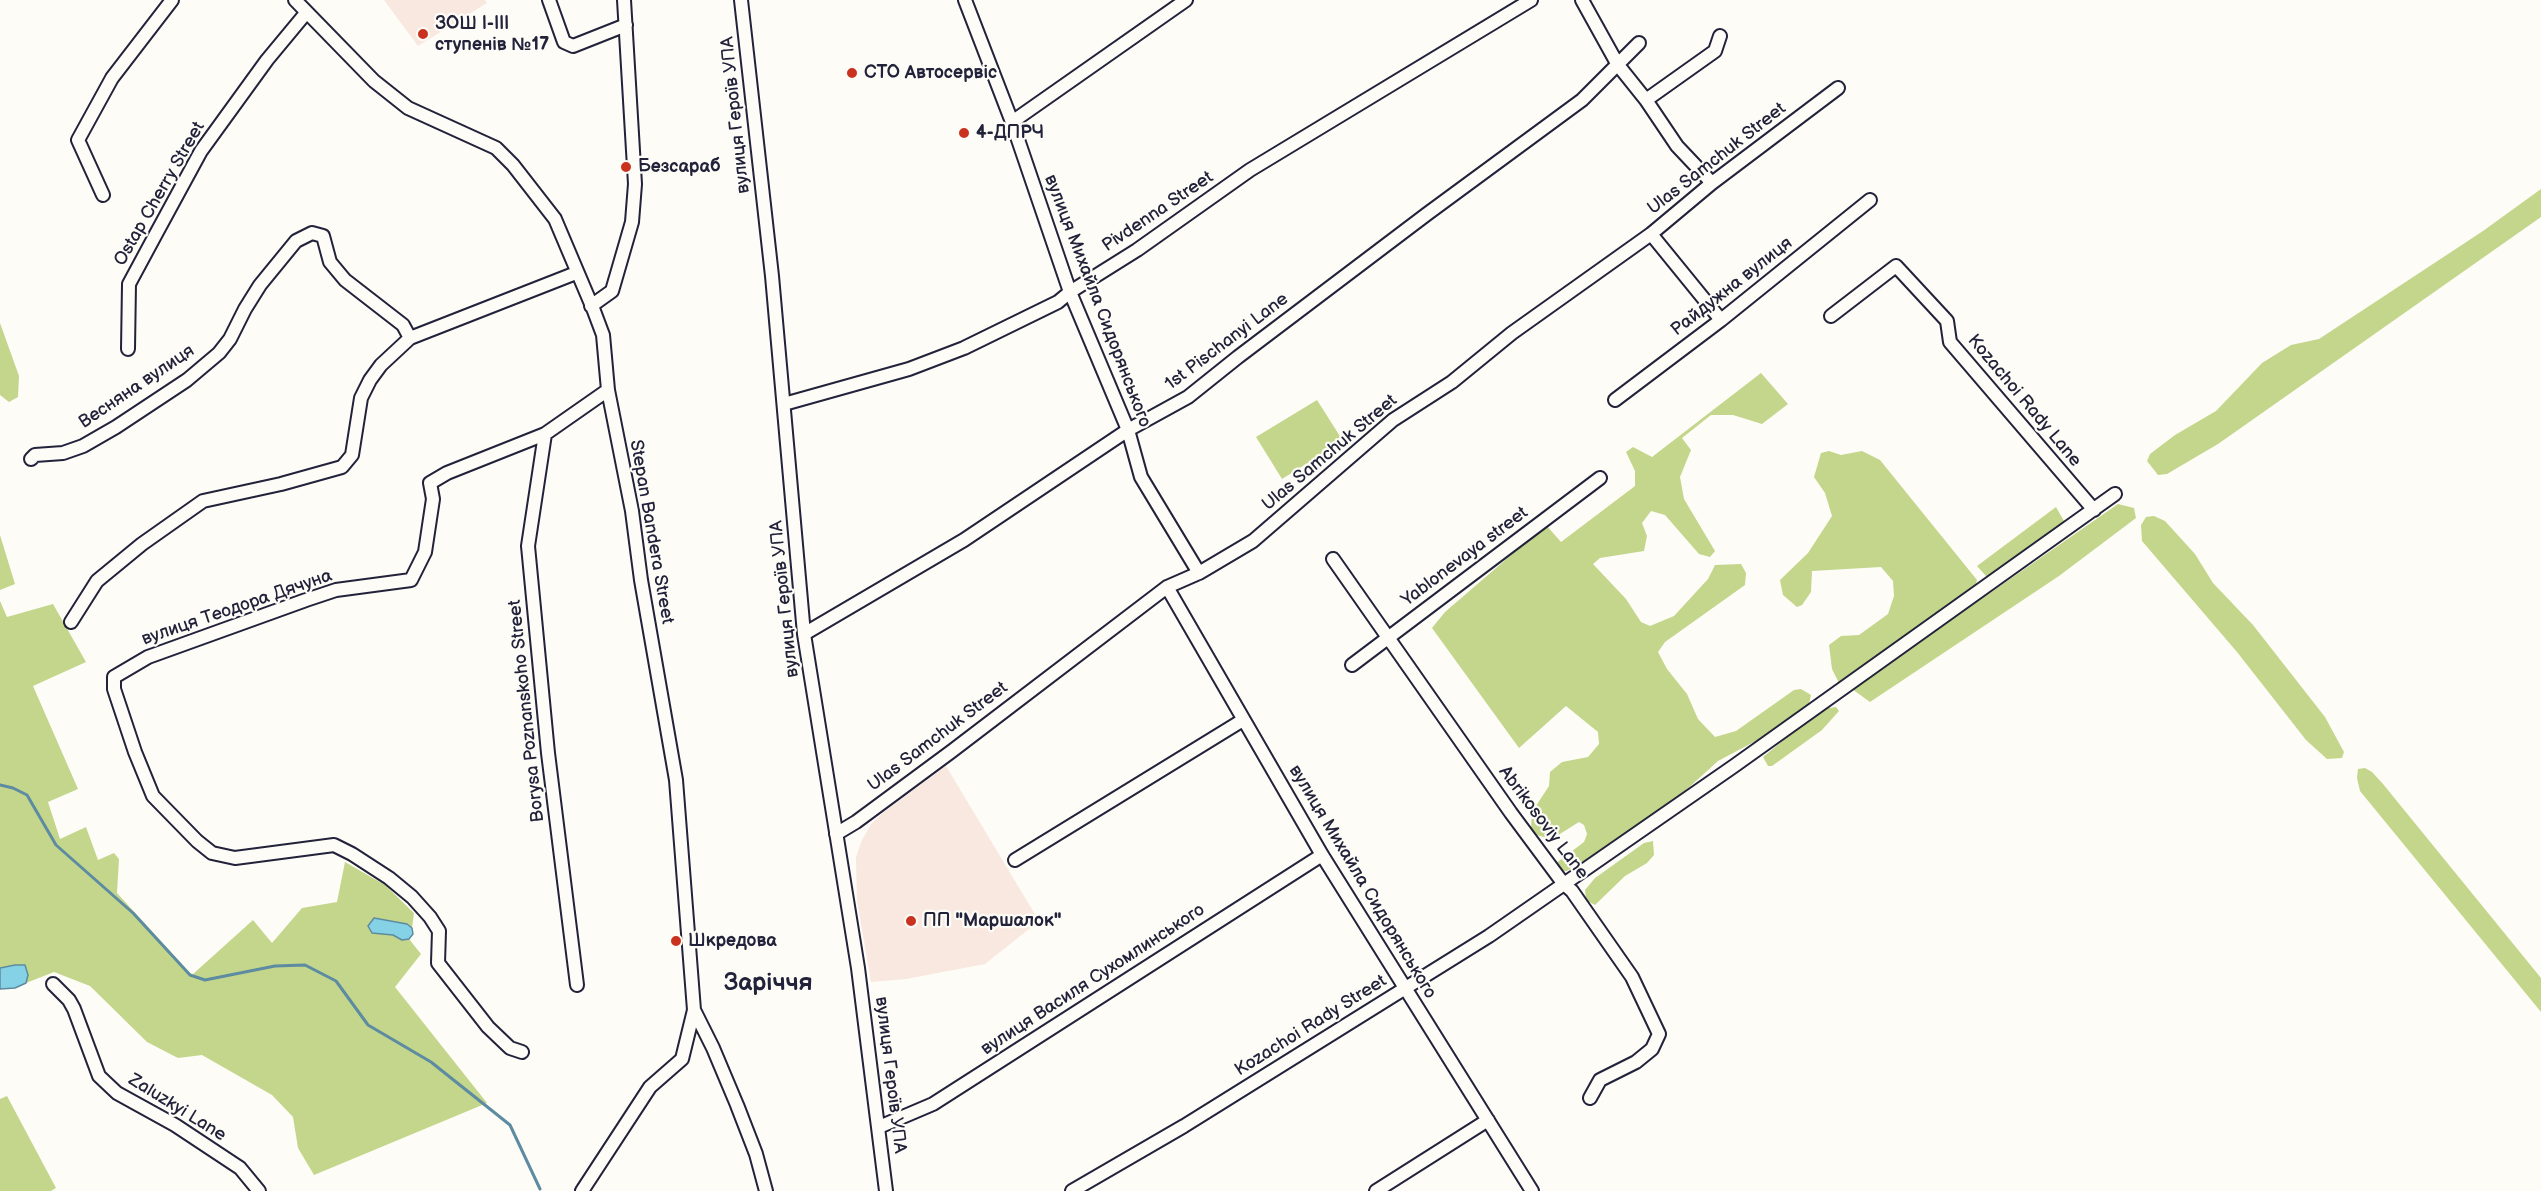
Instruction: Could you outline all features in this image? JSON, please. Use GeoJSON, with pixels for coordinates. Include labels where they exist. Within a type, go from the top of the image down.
{"type":"FeatureCollection","features":[{"type":"Feature","properties":{"kind":"street"},"geometry":{"type":"LineString","coordinates":[[103,195],[80,149],[78,140],[112,78],[172,0]]}},
{"type":"Feature","properties":{"kind":"street","name":"Stepan Bandera Street"},"geometry":{"type":"LineString","coordinates":[[295,0],[374,81],[408,108],[496,148],[534,190],[555,219],[603,335],[608,390],[632,511],[641,580],[676,780],[694,1010],[737,1105],[756,1154],[766,1191]]}},
{"type":"Feature","properties":{"kind":"street"},"geometry":{"type":"LineString","coordinates":[[549,0],[564,42],[573,46],[626,25]]}},
{"type":"Feature","properties":{"kind":"street"},"geometry":{"type":"LineString","coordinates":[[591,306],[612,291],[632,222],[635,184],[624,0]]}},
{"type":"Feature","properties":{"kind":"street","name":"вулиця Героїв УПА"},"geometry":{"type":"LineString","coordinates":[[741,0],[784,404],[804,634],[858,968],[886,1191]]}},
{"type":"Feature","properties":{"kind":"street","name":"вулиця Михайла Сидорянського"},"geometry":{"type":"LineString","coordinates":[[965,0],[1012,122],[1070,292],[1128,430],[1141,477],[1199,573]]}},
{"type":"Feature","properties":{"kind":"street"},"geometry":{"type":"LineString","coordinates":[[1012,122],[1186,0]]}},
{"type":"Feature","properties":{"kind":"street","name":"Pivdenna Street"},"geometry":{"type":"LineString","coordinates":[[784,404],[909,369],[953,352],[1058,303],[1070,292],[1137,250],[1250,170],[1531,0]]}},
{"type":"Feature","properties":{"kind":"street"},"geometry":{"type":"LineString","coordinates":[[1582,0],[1618,65],[1646,100],[1677,146],[1712,183]]}},
{"type":"Feature","properties":{"kind":"street","name":"Ostap Cherry Street"},"geometry":{"type":"LineString","coordinates":[[128,349],[129,284],[151,242],[201,151],[267,60],[306,13]]}},
{"type":"Feature","properties":{"kind":"street"},"geometry":{"type":"LineString","coordinates":[[1646,100],[1715,51],[1720,36]]}},
{"type":"Feature","properties":{"kind":"street","name":"1st Pischanyi Lane"},"geometry":{"type":"LineString","coordinates":[[804,634],[964,540],[1128,430],[1188,397],[1427,214],[1582,100],[1639,43]]}},
{"type":"Feature","properties":{"kind":"street","name":"Ulas Samchuk Street"},"geometry":{"type":"LineString","coordinates":[[836,834],[856,822],[952,751],[1167,587],[1199,573],[1253,541],[1393,420],[1452,382],[1512,333],[1651,234],[1712,183],[1838,88]]}},
{"type":"Feature","properties":{"kind":"street","name":"Райдужна вулиця"},"geometry":{"type":"LineString","coordinates":[[1615,400],[1721,320],[1870,200]]}},
{"type":"Feature","properties":{"kind":"street","name":"Весняна вулиця"},"geometry":{"type":"LineString","coordinates":[[31,459],[35,454],[63,453],[83,446],[187,380],[224,346],[260,285],[296,242],[312,233],[323,236],[330,262],[345,280],[402,325],[410,338]]}},
{"type":"Feature","properties":{"kind":"street"},"geometry":{"type":"LineString","coordinates":[[1651,234],[1721,320]]}},
{"type":"Feature","properties":{"kind":"street","name":"Kozachoi Rady Lane"},"geometry":{"type":"LineString","coordinates":[[1830,315],[1896,266],[1947,321],[1950,342],[2094,510]]}},
{"type":"Feature","properties":{"kind":"street"},"geometry":{"type":"LineString","coordinates":[[71,622],[97,581],[177,518],[203,501],[298,480],[342,467],[352,455],[361,398],[381,365],[410,338],[576,273]]}},
{"type":"Feature","properties":{"kind":"street","name":"вулиця Теодора Дячуна"},"geometry":{"type":"LineString","coordinates":[[522,1052],[510,1048],[488,1027],[438,963],[439,931],[430,917],[397,884],[352,854],[334,845],[235,858],[212,853],[197,841],[153,796],[135,752],[114,688],[114,677],[148,657],[336,590],[411,580],[425,552],[433,500],[430,483],[447,473],[545,434],[608,390]]}},
{"type":"Feature","properties":{"kind":"street","name":"Borysa Poznanskoho Street"},"geometry":{"type":"LineString","coordinates":[[545,434],[528,546],[548,753],[577,986]]}},
{"type":"Feature","properties":{"kind":"street","name":"Yablonevaya street"},"geometry":{"type":"LineString","coordinates":[[1352,665],[1600,478]]}},
{"type":"Feature","properties":{"kind":"street","name":"Kozachoi Rady Street"},"geometry":{"type":"LineString","coordinates":[[1072,1191],[1184,1126],[1489,936],[1734,766],[2115,494]]}},
{"type":"Feature","properties":{"kind":"street","name":"Abrikosoviy Lane"},"geometry":{"type":"LineString","coordinates":[[1333,559],[1510,813],[1563,883],[1572,891],[1632,977],[1659,1034],[1652,1049],[1636,1062],[1600,1080],[1590,1098]]}},
{"type":"Feature","properties":{"kind":"street","name":"вулиця Михайла Сидорянського"},"geometry":{"type":"LineString","coordinates":[[1167,587],[1322,855],[1532,1191]]}},
{"type":"Feature","properties":{"kind":"street"},"geometry":{"type":"LineString","coordinates":[[1015,861],[1243,720]]}},
{"type":"Feature","properties":{"kind":"street","name":"вулиця Василя Сухомлинського"},"geometry":{"type":"LineString","coordinates":[[879,1127],[933,1104],[1322,855]]}},
{"type":"Feature","properties":{"kind":"street","name":"Zaluzkyi Lane"},"geometry":{"type":"LineString","coordinates":[[53,984],[69,1000],[99,1076],[117,1094],[175,1125],[240,1168],[259,1191]]}},
{"type":"Feature","properties":{"kind":"street"},"geometry":{"type":"LineString","coordinates":[[582,1191],[650,1087],[682,1059],[694,1010]]}},
{"type":"Feature","properties":{"kind":"street"},"geometry":{"type":"LineString","coordinates":[[1376,1191],[1488,1120]]}},
{"type":"Feature","properties":{"kind":"shaded area","name":"ЗОШ І-ІІІ ступенів №17"},"geometry":{"type":"Polygon","coordinates":[[[384,0],[485,0],[487,3],[418,46],[384,0]]]}},
{"type":"Feature","properties":{"kind":"shaded area","name":"ПП \"Маршалок\""},"geometry":{"type":"Polygon","coordinates":[[[946,766],[1039,921],[985,964],[906,979],[871,982],[857,900],[856,857],[862,840],[872,823],[946,766]]]}},
{"type":"Feature","properties":{"kind":"green space"},"geometry":{"type":"Polygon","coordinates":[[[2541,189],[2541,217],[2218,444],[2167,474],[2158,475],[2147,461],[2150,454],[2175,435],[2216,411],[2262,363],[2291,345],[2319,339],[2483,231],[2541,189]]]}},
{"type":"Feature","properties":{"kind":"green space"},"geometry":{"type":"Polygon","coordinates":[[[0,323],[19,376],[18,397],[9,402],[0,395],[0,323]]]}},
{"type":"Feature","properties":{"kind":"green space"},"geometry":{"type":"Polygon","coordinates":[[[1761,373],[1788,404],[1762,424],[1733,415],[1711,415],[1682,438],[1691,450],[1680,477],[1684,499],[1715,551],[1710,557],[1699,554],[1665,515],[1651,511],[1642,523],[1647,536],[1644,551],[1600,558],[1593,564],[1626,599],[1641,622],[1650,626],[1674,616],[1708,579],[1715,565],[1741,564],[1746,573],[1745,585],[1665,642],[1658,652],[1667,669],[1687,694],[1698,719],[1715,737],[1736,731],[1794,690],[1801,689],[1811,695],[1808,708],[1782,727],[1718,761],[1665,809],[1567,871],[1558,871],[1555,864],[1584,842],[1587,834],[1584,825],[1579,822],[1555,837],[1547,838],[1537,835],[1531,828],[1532,812],[1549,786],[1550,772],[1562,762],[1588,757],[1599,744],[1598,732],[1566,706],[1519,748],[1432,628],[1445,612],[1546,525],[1561,542],[1635,486],[1635,471],[1626,452],[1633,447],[1652,457],[1761,373]]]}},
{"type":"Feature","properties":{"kind":"green space"},"geometry":{"type":"Polygon","coordinates":[[[1317,400],[1343,441],[1282,479],[1256,437],[1317,400]]]}},
{"type":"Feature","properties":{"kind":"green space"},"geometry":{"type":"Polygon","coordinates":[[[1829,451],[1841,455],[1862,451],[1880,460],[1977,580],[1975,588],[1840,685],[1832,669],[1829,645],[1841,636],[1859,635],[1888,614],[1894,596],[1893,581],[1881,567],[1812,571],[1811,592],[1802,605],[1797,607],[1783,595],[1780,580],[1808,553],[1832,516],[1825,493],[1814,477],[1821,453],[1829,451]]]}},
{"type":"Feature","properties":{"kind":"green space"},"geometry":{"type":"Polygon","coordinates":[[[2118,504],[2134,508],[2136,518],[2059,576],[1870,702],[1852,689],[2118,504]]]}},
{"type":"Feature","properties":{"kind":"green space"},"geometry":{"type":"Polygon","coordinates":[[[2056,507],[2064,525],[1992,576],[1986,576],[1977,566],[2056,507]]]}},
{"type":"Feature","properties":{"kind":"green space"},"geometry":{"type":"Polygon","coordinates":[[[2154,516],[2165,521],[2195,554],[2213,583],[2253,625],[2325,717],[2344,752],[2342,758],[2327,759],[2306,740],[2237,652],[2142,541],[2141,525],[2146,517],[2154,516]]]}},
{"type":"Feature","properties":{"kind":"green space"},"geometry":{"type":"Polygon","coordinates":[[[0,535],[15,584],[0,590],[0,535]]]}},
{"type":"Feature","properties":{"kind":"green space"},"geometry":{"type":"Polygon","coordinates":[[[0,601],[7,617],[53,604],[86,662],[33,686],[78,789],[48,802],[60,839],[86,827],[98,860],[114,853],[119,859],[117,893],[192,975],[253,920],[272,943],[302,908],[337,902],[345,862],[385,885],[414,913],[412,928],[407,924],[374,918],[368,926],[372,933],[393,935],[402,940],[409,939],[421,954],[395,987],[487,1103],[314,1175],[298,1148],[293,1117],[272,1095],[202,1055],[178,1058],[147,1042],[90,986],[54,972],[26,983],[28,975],[15,965],[0,968],[0,601]]]}},
{"type":"Feature","properties":{"kind":"green space"},"geometry":{"type":"Polygon","coordinates":[[[1836,707],[1839,711],[1822,730],[1772,766],[1768,766],[1763,757],[1822,709],[1836,707]]]}},
{"type":"Feature","properties":{"kind":"green space"},"geometry":{"type":"Polygon","coordinates":[[[2365,768],[2383,784],[2541,978],[2541,1012],[2360,791],[2357,778],[2358,769],[2365,768]]]}},
{"type":"Feature","properties":{"kind":"green space"},"geometry":{"type":"Polygon","coordinates":[[[1653,841],[1654,855],[1647,863],[1625,876],[1595,905],[1586,900],[1585,890],[1595,878],[1644,843],[1653,841]]]}},
{"type":"Feature","properties":{"kind":"green space"},"geometry":{"type":"Polygon","coordinates":[[[7,1096],[56,1188],[51,1191],[0,1191],[0,1099],[7,1096]]]}},
{"type":"Feature","properties":{"kind":"water"},"geometry":{"type":"Polygon","coordinates":[[[374,918],[407,924],[412,928],[413,934],[409,939],[402,940],[393,935],[372,933],[368,926],[374,918]]]}},
{"type":"Feature","properties":{"kind":"water"},"geometry":{"type":"Polygon","coordinates":[[[25,965],[28,975],[26,983],[15,988],[0,989],[0,968],[25,965]]]}},
{"type":"Feature","properties":{"kind":"waterway"},"geometry":{"type":"LineString","coordinates":[[0,785],[27,795],[56,845],[133,913],[190,975],[205,980],[275,966],[305,965],[336,981],[368,1025],[431,1062],[510,1125],[540,1189]]}},
{"type":"Feature","properties":{"kind":"place","name":"ЗОШ І-ІІІ ступенів №17"},"geometry":{"type":"Point","coordinates":[423,34]}},
{"type":"Feature","properties":{"kind":"place","name":"СТО Автосервіс"},"geometry":{"type":"Point","coordinates":[852,73]}},
{"type":"Feature","properties":{"kind":"place","name":"4-ДПРЧ"},"geometry":{"type":"Point","coordinates":[964,133]}},
{"type":"Feature","properties":{"kind":"place","name":"Безсараб"},"geometry":{"type":"Point","coordinates":[626,167]}},
{"type":"Feature","properties":{"kind":"place","name":"ПП \"Маршалок\""},"geometry":{"type":"Point","coordinates":[911,921]}},
{"type":"Feature","properties":{"kind":"place","name":"Шкредова"},"geometry":{"type":"Point","coordinates":[676,941]}},
{"type":"Feature","properties":{"kind":"district","name":"Заріччя"},"geometry":{"type":"Point","coordinates":[768,984]}}]}
